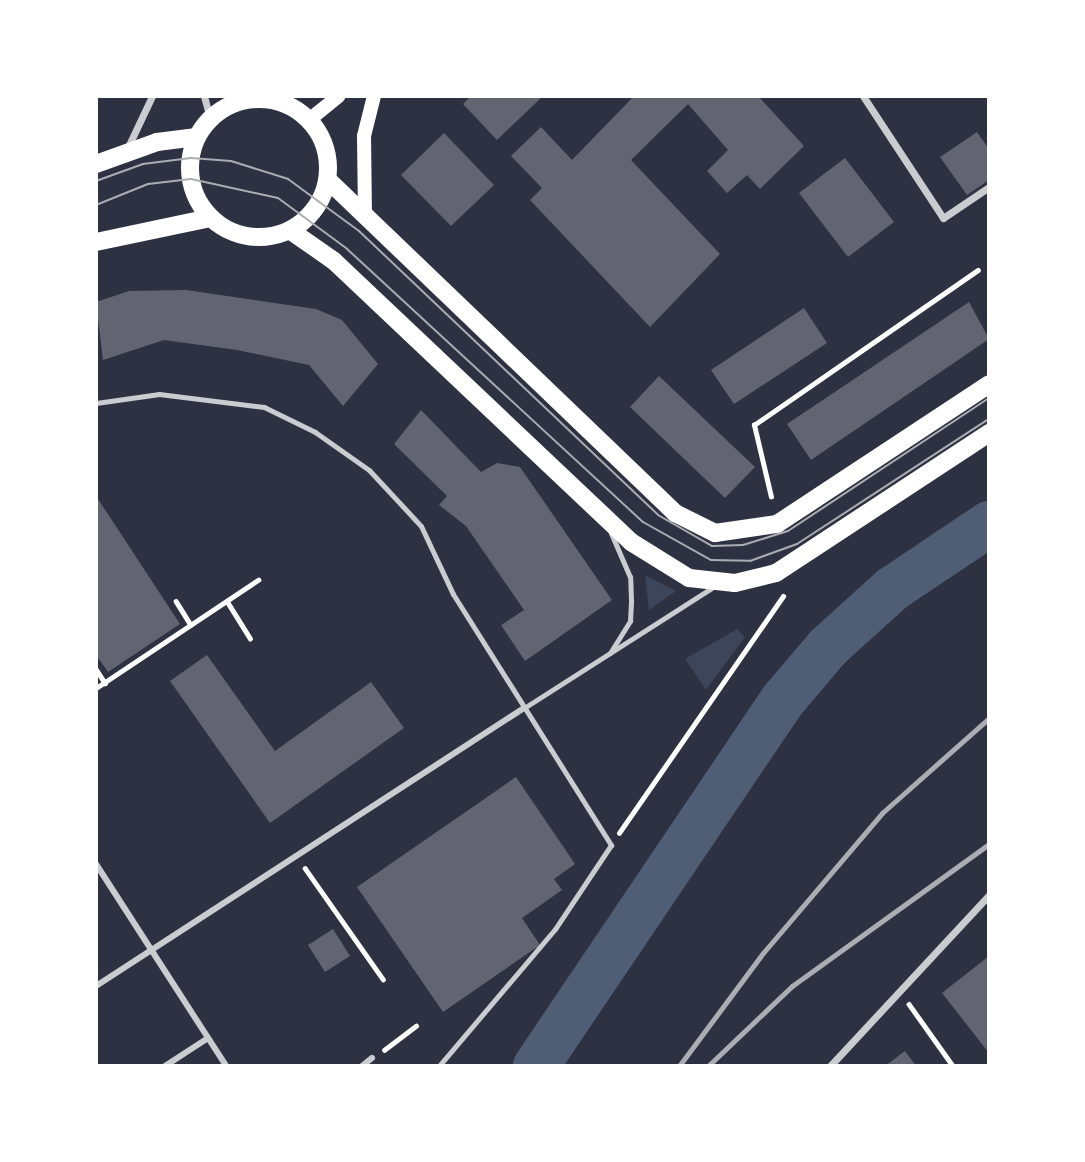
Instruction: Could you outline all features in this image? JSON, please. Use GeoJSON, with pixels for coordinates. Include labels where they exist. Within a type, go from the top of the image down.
{"type":"FeatureCollection","features":[{"type":"Feature","properties":{"kind":"main road"},"geometry":{"type":"LineString","coordinates":[[309,120],[339,96]]}},
{"type":"Feature","properties":{"kind":"main road"},"geometry":{"type":"LineString","coordinates":[[365,217],[364,136],[374,96]]}},
{"type":"Feature","properties":{"kind":"main road"},"geometry":{"type":"LineString","coordinates":[[247,98],[273,98],[309,120],[325,148],[328,180],[315,210],[291,231],[248,237],[210,218],[191,179],[197,137],[210,119],[247,98]]}},
{"type":"Feature","properties":{"kind":"main road"},"geometry":{"type":"LineString","coordinates":[[96,164],[126,151],[197,137]]}},
{"type":"Feature","properties":{"kind":"main road"},"geometry":{"type":"LineString","coordinates":[[328,180],[676,513],[715,533],[777,524],[989,384]]}},
{"type":"Feature","properties":{"kind":"main road"},"geometry":{"type":"LineString","coordinates":[[96,242],[210,218]]}},
{"type":"Feature","properties":{"kind":"main road"},"geometry":{"type":"LineString","coordinates":[[291,231],[334,261],[600,511],[672,571],[719,583],[754,581],[795,563],[989,433]]}},
{"type":"Feature","properties":{"kind":"street"},"geometry":{"type":"LineString","coordinates":[[126,151],[152,96]]}},
{"type":"Feature","properties":{"kind":"street"},"geometry":{"type":"LineString","coordinates":[[204,96],[210,119]]}},
{"type":"Feature","properties":{"kind":"street"},"geometry":{"type":"LineString","coordinates":[[863,96],[943,218],[989,187]]}},
{"type":"Feature","properties":{"kind":"street"},"geometry":{"type":"LineString","coordinates":[[96,986],[524,708]]}},
{"type":"Feature","properties":{"kind":"street"},"geometry":{"type":"LineString","coordinates":[[96,864],[226,1066]]}},
{"type":"Feature","properties":{"kind":"street"},"geometry":{"type":"LineString","coordinates":[[830,1066],[989,895]]}},
{"type":"Feature","properties":{"kind":"street"},"geometry":{"type":"LineString","coordinates":[[166,1066],[208,1038]]}},
{"type":"Feature","properties":{"kind":"street"},"geometry":{"type":"LineString","coordinates":[[362,1066],[372,1058]]}},
{"type":"Feature","properties":{"kind":"lane"},"geometry":{"type":"LineString","coordinates":[[96,403],[159,394],[264,407],[315,432],[369,470],[421,526],[453,594],[611,845],[555,929],[439,1066]]}},
{"type":"Feature","properties":{"kind":"lane"},"geometry":{"type":"LineString","coordinates":[[600,511],[630,577],[630,621],[607,659]]}},
{"type":"Feature","properties":{"kind":"lane"},"geometry":{"type":"LineString","coordinates":[[524,708],[607,659],[719,583]]}},
{"type":"Feature","properties":{"kind":"path"},"geometry":{"type":"LineString","coordinates":[[772,497],[754,425],[978,270]]}},
{"type":"Feature","properties":{"kind":"path"},"geometry":{"type":"LineString","coordinates":[[96,688],[258,580]]}},
{"type":"Feature","properties":{"kind":"path"},"geometry":{"type":"LineString","coordinates":[[611,845],[783,596]]}},
{"type":"Feature","properties":{"kind":"path"},"geometry":{"type":"LineString","coordinates":[[176,601],[191,625]]}},
{"type":"Feature","properties":{"kind":"path"},"geometry":{"type":"LineString","coordinates":[[227,601],[250,638]]}},
{"type":"Feature","properties":{"kind":"path"},"geometry":{"type":"LineString","coordinates":[[96,669],[105,682]]}},
{"type":"Feature","properties":{"kind":"path"},"geometry":{"type":"LineString","coordinates":[[297,856],[383,979]]}},
{"type":"Feature","properties":{"kind":"path"},"geometry":{"type":"LineString","coordinates":[[900,991],[953,1066]]}},
{"type":"Feature","properties":{"kind":"path"},"geometry":{"type":"LineString","coordinates":[[372,1058],[416,1026]]}},
{"type":"Feature","properties":{"kind":"shaded area"},"geometry":{"type":"Polygon","coordinates":[[[645,575],[676,591],[649,610],[645,575]]]}},
{"type":"Feature","properties":{"kind":"shaded area"},"geometry":{"type":"Polygon","coordinates":[[[737,629],[745,637],[706,690],[685,659],[737,629]]]}},
{"type":"Feature","properties":{"kind":"building"},"geometry":{"type":"Polygon","coordinates":[[[471,96],[543,96],[497,140],[463,104],[471,96]]]}},
{"type":"Feature","properties":{"kind":"building"},"geometry":{"type":"Polygon","coordinates":[[[634,96],[758,96],[804,146],[760,189],[747,175],[727,193],[707,171],[728,150],[688,104],[631,160],[720,254],[650,327],[530,200],[542,188],[511,156],[541,127],[572,160],[634,96]]]}},
{"type":"Feature","properties":{"kind":"building"},"geometry":{"type":"Polygon","coordinates":[[[977,132],[989,149],[989,180],[967,195],[940,157],[977,132]]]}},
{"type":"Feature","properties":{"kind":"building"},"geometry":{"type":"Polygon","coordinates":[[[444,133],[494,185],[451,226],[401,175],[444,133]]]}},
{"type":"Feature","properties":{"kind":"building"},"geometry":{"type":"Polygon","coordinates":[[[845,158],[894,222],[848,257],[799,193],[845,158]]]}},
{"type":"Feature","properties":{"kind":"building"},"geometry":{"type":"Polygon","coordinates":[[[186,290],[316,309],[342,320],[378,364],[343,406],[309,365],[237,350],[164,340],[103,360],[96,302],[129,291],[186,290]]]}},
{"type":"Feature","properties":{"kind":"building"},"geometry":{"type":"Polygon","coordinates":[[[969,302],[989,339],[811,460],[787,424],[969,302]]]}},
{"type":"Feature","properties":{"kind":"building"},"geometry":{"type":"Polygon","coordinates":[[[804,308],[827,343],[734,404],[711,370],[804,308]]]}},
{"type":"Feature","properties":{"kind":"building"},"geometry":{"type":"Polygon","coordinates":[[[659,376],[755,467],[725,498],[630,407],[659,376]]]}},
{"type":"Feature","properties":{"kind":"building"},"geometry":{"type":"Polygon","coordinates":[[[421,410],[481,472],[497,463],[520,467],[612,600],[525,661],[501,625],[524,610],[466,526],[439,505],[447,496],[394,444],[421,410]]]}},
{"type":"Feature","properties":{"kind":"building"},"geometry":{"type":"Polygon","coordinates":[[[96,496],[180,624],[108,672],[96,655],[96,496]]]}},
{"type":"Feature","properties":{"kind":"building"},"geometry":{"type":"Polygon","coordinates":[[[207,655],[275,751],[371,682],[404,728],[270,823],[170,681],[207,655]]]}},
{"type":"Feature","properties":{"kind":"building"},"geometry":{"type":"Polygon","coordinates":[[[516,777],[575,864],[554,879],[562,890],[522,918],[540,945],[443,1012],[357,887],[516,777]]]}},
{"type":"Feature","properties":{"kind":"building"},"geometry":{"type":"Polygon","coordinates":[[[333,929],[350,956],[325,972],[308,945],[333,929]]]}},
{"type":"Feature","properties":{"kind":"building"},"geometry":{"type":"Polygon","coordinates":[[[989,956],[989,1053],[942,993],[989,956]]]}},
{"type":"Feature","properties":{"kind":"building"},"geometry":{"type":"Polygon","coordinates":[[[905,1051],[916,1066],[885,1066],[905,1051]]]}},
{"type":"Feature","properties":{"kind":"waterway"},"geometry":{"type":"LineString","coordinates":[[536,1066],[783,700],[828,647],[892,589],[989,524]]}},
{"type":"Feature","properties":{"kind":"tram line"},"geometry":{"type":"LineString","coordinates":[[96,181],[143,164],[191,158],[231,161],[288,179],[359,231],[658,515],[712,546],[743,545],[788,531],[989,398]]}},
{"type":"Feature","properties":{"kind":"tram line"},"geometry":{"type":"LineString","coordinates":[[96,205],[148,184],[191,179],[278,198],[346,248],[643,522],[711,560],[750,561],[797,544],[989,419]]}},
{"type":"Feature","properties":{"kind":"railway"},"geometry":{"type":"LineString","coordinates":[[679,1066],[763,953],[882,813],[989,718]]}},
{"type":"Feature","properties":{"kind":"railway"},"geometry":{"type":"LineString","coordinates":[[708,1066],[792,986],[989,844]]}}]}
